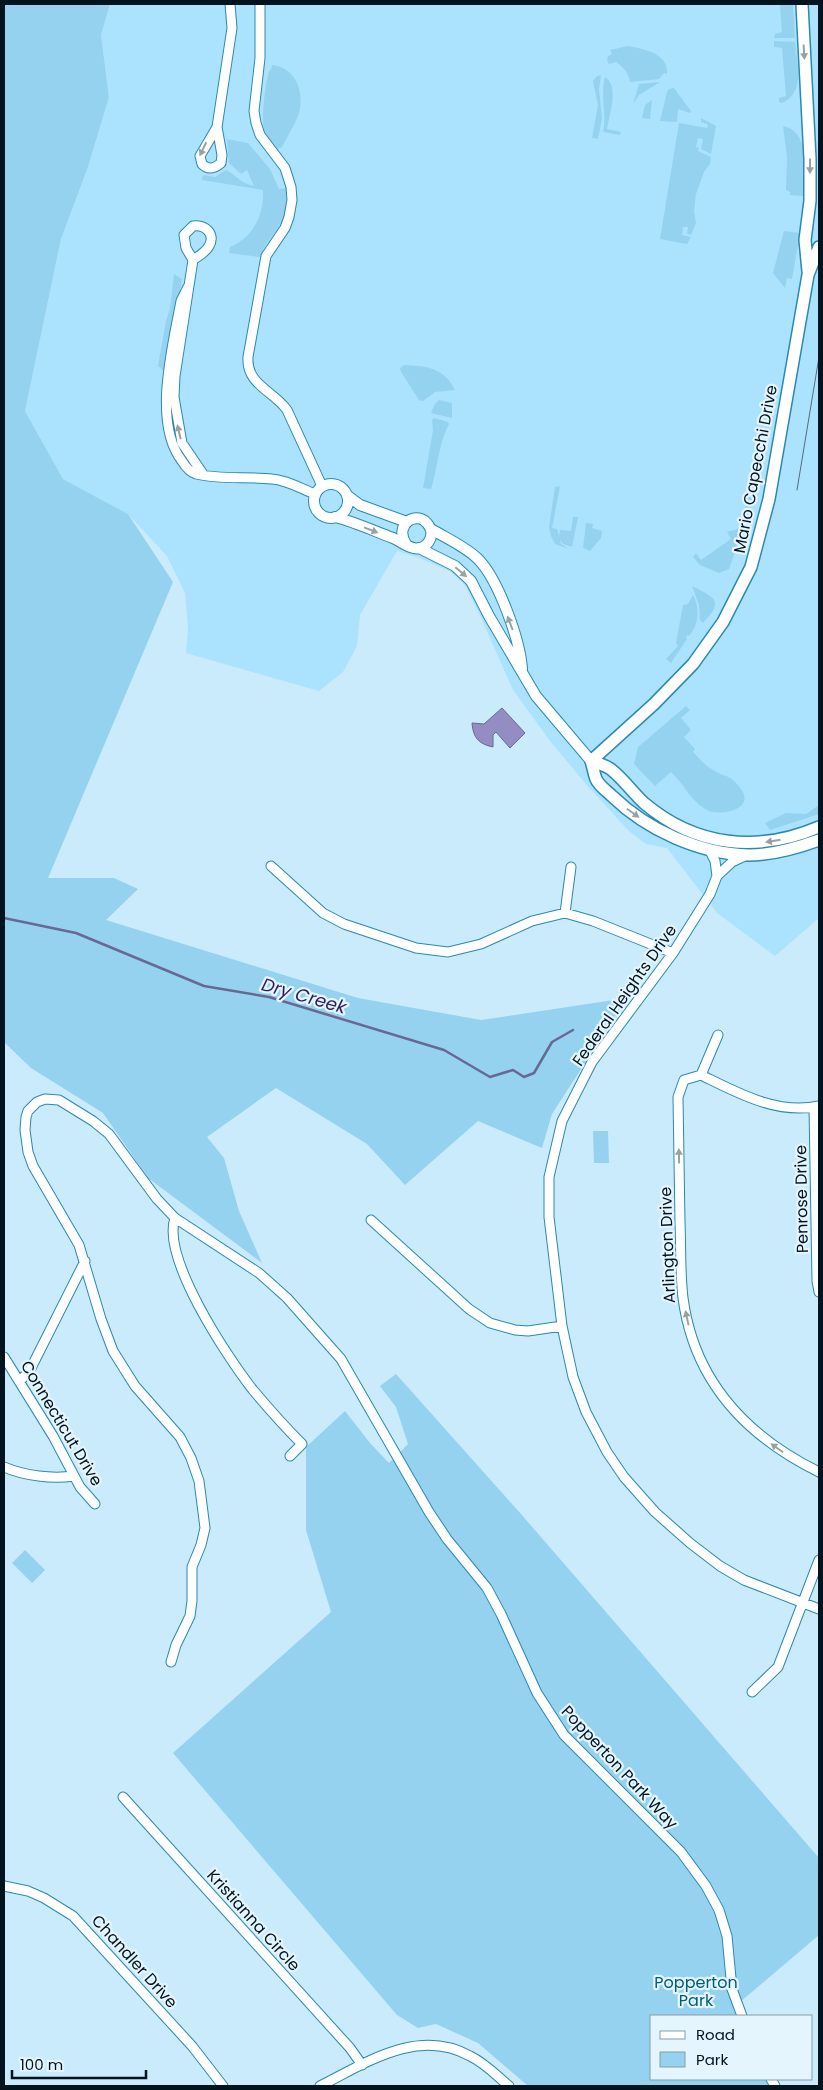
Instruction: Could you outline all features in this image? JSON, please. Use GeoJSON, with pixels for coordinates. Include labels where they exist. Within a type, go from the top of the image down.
{"type":"FeatureCollection","features":[{"type":"Feature","properties":{"kind":"main road","name":"Mario Capecchi Drive"},"geometry":{"type":"LineString","coordinates":[[802,4],[810,159],[810,201],[805,240],[808,275]]}},
{"type":"Feature","properties":{"kind":"main road","name":"Mario Capecchi Drive"},"geometry":{"type":"LineString","coordinates":[[591,761],[654,704],[693,664],[723,622],[751,567],[760,537],[770,490],[808,275],[819,247]]}},
{"type":"Feature","properties":{"kind":"main road"},"geometry":{"type":"LineString","coordinates":[[591,761],[610,768],[635,795],[658,814],[681,827],[717,840],[742,844],[766,843],[789,838],[819,827]]}},
{"type":"Feature","properties":{"kind":"main road"},"geometry":{"type":"LineString","coordinates":[[591,761],[597,780],[626,809],[668,834],[709,849],[749,855],[781,851],[819,840]]}},
{"type":"Feature","properties":{"kind":"street"},"geometry":{"type":"LineString","coordinates":[[216,127],[232,28],[230,4]]}},
{"type":"Feature","properties":{"kind":"street"},"geometry":{"type":"LineString","coordinates":[[260,4],[260,58],[254,111],[256,123],[263,139],[285,168],[291,187],[292,200],[285,228],[266,256],[248,362],[250,372],[256,382],[287,410],[319,490],[315,506],[320,513],[327,517],[335,517],[405,532]]}},
{"type":"Feature","properties":{"kind":"street"},"geometry":{"type":"LineString","coordinates":[[193,260],[188,287],[181,301],[166,391],[166,410],[171,440],[178,457],[190,471],[216,478],[274,479],[319,490],[331,483],[337,484],[360,505],[405,532],[421,548],[441,558],[466,575],[544,707],[591,761]]}},
{"type":"Feature","properties":{"kind":"street"},"geometry":{"type":"LineString","coordinates":[[335,517],[342,514],[347,508],[348,496]]}},
{"type":"Feature","properties":{"kind":"street"},"geometry":{"type":"LineString","coordinates":[[405,532],[416,518],[429,524],[432,532],[428,543],[421,548]]}},
{"type":"Feature","properties":{"kind":"street"},"geometry":{"type":"LineString","coordinates":[[432,532],[470,552],[487,570],[516,639],[521,654],[522,670]]}},
{"type":"Feature","properties":{"kind":"street"},"geometry":{"type":"LineString","coordinates":[[709,849],[715,861],[717,876]]}},
{"type":"Feature","properties":{"kind":"street","name":"Federal Heights Drive"},"geometry":{"type":"LineString","coordinates":[[749,855],[732,862],[717,876],[710,894],[673,953],[592,1062],[562,1121],[549,1177],[549,1217],[562,1326],[574,1377],[586,1412],[607,1452],[624,1477],[655,1512],[720,1566],[744,1580],[819,1609]]}},
{"type":"Feature","properties":{"kind":"street"},"geometry":{"type":"LineString","coordinates":[[271,866],[301,895],[344,924],[416,948],[448,952],[481,944],[532,921],[565,913],[593,920],[673,953]]}},
{"type":"Feature","properties":{"kind":"street"},"geometry":{"type":"LineString","coordinates":[[565,913],[571,868]]}},
{"type":"Feature","properties":{"kind":"street"},"geometry":{"type":"LineString","coordinates":[[718,1036],[702,1075],[744,1096],[772,1105],[800,1108],[817,1106]]}},
{"type":"Feature","properties":{"kind":"street","name":"Arlington Drive"},"geometry":{"type":"LineString","coordinates":[[702,1075],[684,1080],[678,1097],[682,1283],[686,1316],[694,1344],[711,1380],[734,1412],[768,1442],[819,1472]]}},
{"type":"Feature","properties":{"kind":"street","name":"Popperton Park Way"},"geometry":{"type":"LineString","coordinates":[[171,1662],[192,1609],[192,1567],[201,1545],[205,1528],[201,1492],[191,1458],[180,1437],[135,1386],[113,1351],[76,1238],[30,1159],[25,1123],[28,1111],[38,1102],[45,1099],[60,1100],[102,1128],[121,1149],[157,1199],[175,1218],[275,1286],[333,1349],[345,1366],[429,1512],[447,1539],[487,1588],[549,1714],[564,1735],[686,1858],[706,1886],[719,1910],[727,1936],[732,1989],[742,2015]]}},
{"type":"Feature","properties":{"kind":"street","name":"Penrose Drive"},"geometry":{"type":"LineString","coordinates":[[817,1106],[817,1280],[819,1292]]}},
{"type":"Feature","properties":{"kind":"street"},"geometry":{"type":"LineString","coordinates":[[175,1218],[172,1226],[173,1243],[197,1302],[222,1346],[253,1389],[302,1444],[290,1456]]}},
{"type":"Feature","properties":{"kind":"street"},"geometry":{"type":"LineString","coordinates":[[371,1220],[469,1309],[485,1320],[515,1330],[528,1331],[562,1326]]}},
{"type":"Feature","properties":{"kind":"street"},"geometry":{"type":"LineString","coordinates":[[20,1382],[30,1370],[85,1261]]}},
{"type":"Feature","properties":{"kind":"street","name":"Connecticut Drive"},"geometry":{"type":"LineString","coordinates":[[4,1357],[61,1449],[74,1476],[95,1504]]}},
{"type":"Feature","properties":{"kind":"street"},"geometry":{"type":"LineString","coordinates":[[4,1467],[23,1473],[61,1478],[74,1476]]}},
{"type":"Feature","properties":{"kind":"street"},"geometry":{"type":"LineString","coordinates":[[752,1692],[778,1667],[819,1560]]}},
{"type":"Feature","properties":{"kind":"street","name":"Kristianna Circle"},"geometry":{"type":"LineString","coordinates":[[123,1797],[344,2042],[362,2065]]}},
{"type":"Feature","properties":{"kind":"street","name":"Chandler Drive"},"geometry":{"type":"LineString","coordinates":[[4,1886],[44,1898],[73,1916],[192,2046],[223,2086]]}},
{"type":"Feature","properties":{"kind":"street"},"geometry":{"type":"LineString","coordinates":[[320,2086],[400,2048],[435,2045],[448,2047],[471,2056],[510,2086]]}},
{"type":"Feature","properties":{"kind":"shaded area"},"geometry":{"type":"Polygon","coordinates":[[[110,4],[819,4],[819,918],[775,956],[717,913],[667,848],[646,844],[629,831],[585,783],[550,741],[513,690],[464,584],[451,572],[420,558],[397,551],[360,615],[357,646],[343,672],[319,691],[186,653],[188,629],[185,593],[167,556],[128,514],[63,479],[25,411],[61,239],[88,167],[109,97],[101,35],[110,4]]]}},
{"type":"Feature","properties":{"kind":"shaded area"},"geometry":{"type":"Polygon","coordinates":[[[502,708],[525,733],[510,748],[496,732],[493,735],[493,747],[480,742],[475,736],[472,723],[484,724],[502,708]]]}},
{"type":"Feature","properties":{"kind":"green space"},"geometry":{"type":"Polygon","coordinates":[[[4,4],[110,4],[101,35],[109,97],[88,167],[61,239],[25,411],[63,479],[128,514],[173,582],[48,878],[114,878],[138,889],[106,920],[358,998],[481,1020],[627,998],[552,1114],[542,1148],[478,1121],[405,1185],[367,1144],[276,1088],[207,1137],[224,1158],[239,1211],[262,1263],[148,1178],[103,1113],[31,1068],[4,1042],[4,4]]]}},
{"type":"Feature","properties":{"kind":"green space"},"geometry":{"type":"Polygon","coordinates":[[[780,4],[793,4],[795,38],[774,38],[775,34],[782,32],[780,4]]]}},
{"type":"Feature","properties":{"kind":"green space"},"geometry":{"type":"Polygon","coordinates":[[[774,41],[795,42],[797,84],[790,98],[782,103],[779,102],[779,98],[786,96],[782,48],[774,47],[774,41]]]}},
{"type":"Feature","properties":{"kind":"green space"},"geometry":{"type":"Polygon","coordinates":[[[628,46],[654,53],[664,61],[667,67],[667,74],[664,73],[659,79],[630,82],[627,73],[621,66],[616,62],[609,64],[607,60],[608,56],[612,54],[610,50],[628,46]]]}},
{"type":"Feature","properties":{"kind":"green space"},"geometry":{"type":"Polygon","coordinates":[[[272,65],[280,67],[293,76],[300,91],[301,99],[298,116],[282,147],[278,149],[267,138],[263,125],[268,73],[272,65]]]}},
{"type":"Feature","properties":{"kind":"green space"},"geometry":{"type":"Polygon","coordinates":[[[601,75],[599,89],[602,118],[598,139],[592,138],[598,105],[593,81],[597,76],[601,75]]]}},
{"type":"Feature","properties":{"kind":"green space"},"geometry":{"type":"Polygon","coordinates":[[[605,77],[612,87],[613,94],[607,129],[621,132],[620,135],[603,132],[605,77]]]}},
{"type":"Feature","properties":{"kind":"green space"},"geometry":{"type":"Polygon","coordinates":[[[660,82],[639,95],[633,104],[639,84],[660,82]]]}},
{"type":"Feature","properties":{"kind":"green space"},"geometry":{"type":"Polygon","coordinates":[[[674,88],[691,111],[690,113],[678,109],[677,122],[660,121],[667,92],[669,89],[674,88]]]}},
{"type":"Feature","properties":{"kind":"green space"},"geometry":{"type":"Polygon","coordinates":[[[652,100],[650,119],[642,118],[645,105],[652,100]]]}},
{"type":"Feature","properties":{"kind":"green space"},"geometry":{"type":"Polygon","coordinates":[[[701,118],[716,126],[711,154],[701,149],[703,139],[698,138],[696,147],[699,148],[698,151],[711,157],[710,164],[704,172],[696,194],[694,211],[696,223],[691,235],[687,234],[688,227],[683,227],[682,235],[691,237],[687,244],[660,239],[679,123],[707,128],[708,124],[701,122],[701,118]]]}},
{"type":"Feature","properties":{"kind":"green space"},"geometry":{"type":"Polygon","coordinates":[[[783,126],[799,136],[802,145],[805,165],[804,196],[790,195],[790,192],[786,190],[787,157],[783,126]]]}},
{"type":"Feature","properties":{"kind":"green space"},"geometry":{"type":"Polygon","coordinates":[[[227,139],[248,143],[270,169],[279,189],[286,188],[287,201],[283,219],[260,257],[229,253],[230,247],[245,237],[256,224],[262,208],[263,190],[202,180],[203,175],[215,177],[226,170],[245,183],[254,186],[247,170],[241,174],[229,163],[227,139]]]}},
{"type":"Feature","properties":{"kind":"green space"},"geometry":{"type":"Polygon","coordinates":[[[784,231],[800,233],[792,279],[787,278],[785,288],[773,273],[784,231]]]}},
{"type":"Feature","properties":{"kind":"green space"},"geometry":{"type":"Polygon","coordinates":[[[174,274],[182,279],[167,364],[163,370],[158,366],[170,309],[174,274]]]}},
{"type":"Feature","properties":{"kind":"green space"},"geometry":{"type":"Polygon","coordinates":[[[404,365],[421,366],[434,370],[446,377],[455,390],[435,392],[423,401],[419,400],[401,372],[400,368],[404,365]]]}},
{"type":"Feature","properties":{"kind":"green space"},"geometry":{"type":"Polygon","coordinates":[[[439,400],[452,403],[452,418],[431,413],[439,400]]]}},
{"type":"Feature","properties":{"kind":"green space"},"geometry":{"type":"Polygon","coordinates":[[[434,418],[449,424],[440,448],[431,489],[423,488],[433,430],[432,420],[434,418]]]}},
{"type":"Feature","properties":{"kind":"green space"},"geometry":{"type":"Polygon","coordinates":[[[758,470],[760,471],[756,493],[729,569],[719,573],[700,565],[693,557],[696,553],[701,560],[731,539],[727,532],[735,530],[742,524],[747,495],[756,487],[758,470]]]}},
{"type":"Feature","properties":{"kind":"green space"},"geometry":{"type":"Polygon","coordinates":[[[560,486],[552,528],[557,529],[561,544],[569,549],[555,544],[549,527],[555,487],[560,486]]]}},
{"type":"Feature","properties":{"kind":"green space"},"geometry":{"type":"Polygon","coordinates":[[[573,517],[578,517],[572,547],[563,544],[559,538],[560,530],[571,531],[573,517]]]}},
{"type":"Feature","properties":{"kind":"green space"},"geometry":{"type":"Polygon","coordinates":[[[586,523],[593,524],[592,528],[602,531],[601,538],[590,551],[583,548],[586,523]]]}},
{"type":"Feature","properties":{"kind":"green space"},"geometry":{"type":"Polygon","coordinates":[[[692,586],[712,597],[714,601],[714,610],[703,623],[700,620],[699,605],[692,586]]]}},
{"type":"Feature","properties":{"kind":"green space"},"geometry":{"type":"Polygon","coordinates":[[[693,595],[697,605],[697,621],[671,663],[666,659],[678,646],[676,643],[683,605],[688,604],[693,595]]]}},
{"type":"Feature","properties":{"kind":"green space"},"geometry":{"type":"Polygon","coordinates":[[[686,706],[690,710],[681,718],[691,730],[684,737],[695,749],[693,752],[710,768],[734,780],[741,789],[744,802],[734,810],[711,812],[695,801],[671,772],[655,786],[634,764],[638,747],[686,706]]]}},
{"type":"Feature","properties":{"kind":"green space"},"geometry":{"type":"Polygon","coordinates":[[[819,805],[819,814],[770,830],[765,823],[786,813],[806,814],[819,805]]]}},
{"type":"Feature","properties":{"kind":"green space"},"geometry":{"type":"Polygon","coordinates":[[[593,1131],[608,1131],[609,1163],[594,1163],[593,1131]]]}},
{"type":"Feature","properties":{"kind":"green space","name":"Popperton Park"},"geometry":{"type":"Polygon","coordinates":[[[396,1374],[521,1514],[819,1858],[819,1935],[733,2008],[736,2015],[650,2015],[650,2080],[766,2080],[769,2086],[528,2086],[478,2043],[436,2024],[418,2028],[397,2015],[173,1753],[331,1612],[306,1530],[306,1447],[345,1411],[370,1443],[389,1463],[408,1444],[396,1407],[380,1386],[396,1374]]]}},
{"type":"Feature","properties":{"kind":"green space"},"geometry":{"type":"Polygon","coordinates":[[[25,1550],[45,1570],[32,1583],[12,1563],[25,1550]]]}},
{"type":"Feature","properties":{"kind":"waterway","name":"Dry Creek"},"geometry":{"type":"LineString","coordinates":[[4,918],[76,933],[204,986],[269,997],[444,1050],[490,1077],[513,1070],[524,1077],[534,1073],[552,1042],[573,1030]]}},
{"type":"Feature","properties":{"kind":"tram line"},"geometry":{"type":"LineString","coordinates":[[797,490],[819,357]]}}]}
